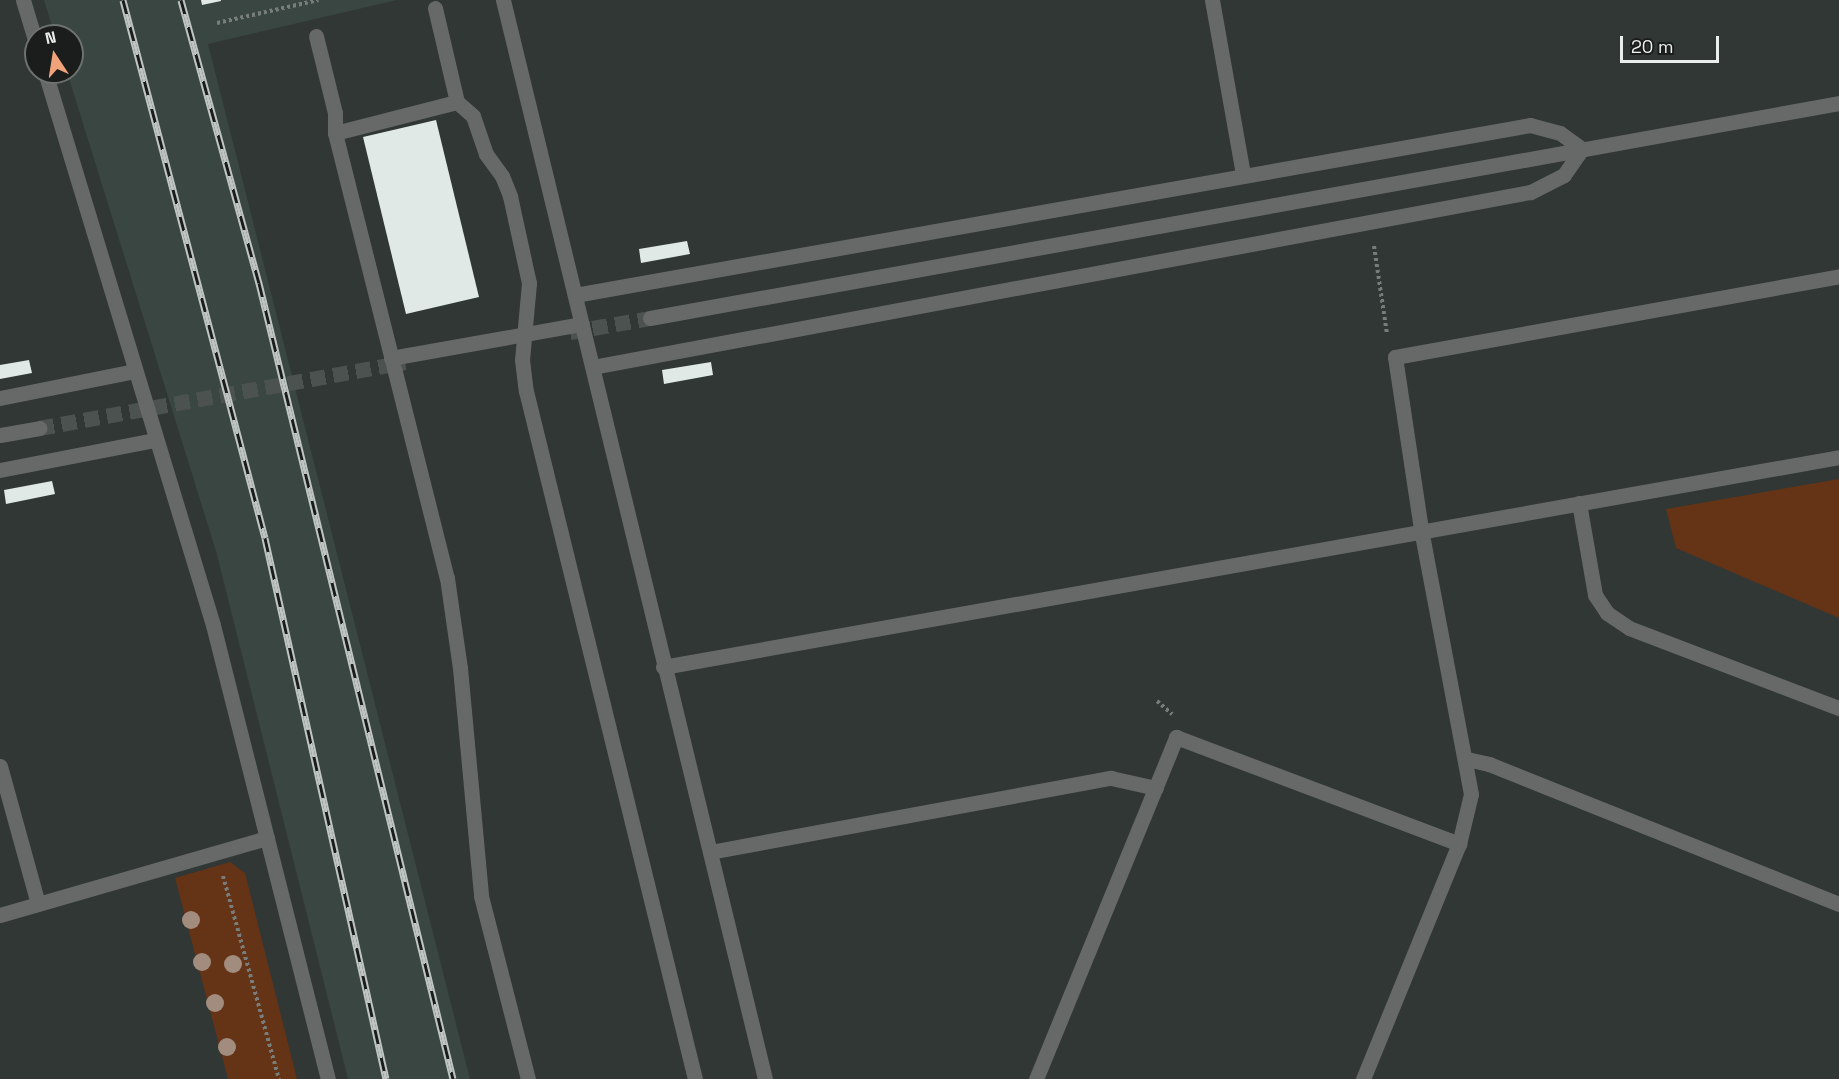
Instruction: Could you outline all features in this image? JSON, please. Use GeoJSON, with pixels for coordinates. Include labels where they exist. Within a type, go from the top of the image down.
{"type":"FeatureCollection","features":[{"type":"Feature","properties":{"kind":"street"},"geometry":{"type":"LineString","coordinates":[[23,0],[30,24]]}},
{"type":"Feature","properties":{"kind":"street"},"geometry":{"type":"LineString","coordinates":[[503,0],[593,367],[663,667],[765,1079]]}},
{"type":"Feature","properties":{"kind":"street"},"geometry":{"type":"LineString","coordinates":[[1212,0],[1243,174]]}},
{"type":"Feature","properties":{"kind":"street"},"geometry":{"type":"LineString","coordinates":[[435,8],[457,102],[473,116],[486,154],[502,176],[510,196],[529,283],[524,334],[526,391],[695,1079]]}},
{"type":"Feature","properties":{"kind":"street"},"geometry":{"type":"LineString","coordinates":[[316,36],[335,112],[335,133],[447,578],[460,668],[481,896],[528,1079]]}},
{"type":"Feature","properties":{"kind":"street"},"geometry":{"type":"LineString","coordinates":[[49,84],[155,440],[213,624],[328,1079]]}},
{"type":"Feature","properties":{"kind":"street"},"geometry":{"type":"LineString","coordinates":[[335,133],[457,102]]}},
{"type":"Feature","properties":{"kind":"street"},"geometry":{"type":"LineString","coordinates":[[650,318],[1839,103]]}},
{"type":"Feature","properties":{"kind":"street"},"geometry":{"type":"LineString","coordinates":[[575,294],[1530,125],[1560,133],[1582,148]]}},
{"type":"Feature","properties":{"kind":"street"},"geometry":{"type":"LineString","coordinates":[[593,367],[1530,192],[1564,175],[1582,148]]}},
{"type":"Feature","properties":{"kind":"street"},"geometry":{"type":"LineString","coordinates":[[1363,1079],[1459,844],[1471,794],[1467,759],[1421,530],[1395,357],[1839,276]]}},
{"type":"Feature","properties":{"kind":"street"},"geometry":{"type":"LineString","coordinates":[[391,358],[582,324]]}},
{"type":"Feature","properties":{"kind":"street"},"geometry":{"type":"LineString","coordinates":[[0,398],[135,371]]}},
{"type":"Feature","properties":{"kind":"street"},"geometry":{"type":"LineString","coordinates":[[0,435],[39,428]]}},
{"type":"Feature","properties":{"kind":"street"},"geometry":{"type":"LineString","coordinates":[[0,470],[155,440]]}},
{"type":"Feature","properties":{"kind":"street"},"geometry":{"type":"LineString","coordinates":[[663,667],[1839,457]]}},
{"type":"Feature","properties":{"kind":"street"},"geometry":{"type":"LineString","coordinates":[[1579,503],[1595,595],[1607,613],[1629,628],[1839,708]]}},
{"type":"Feature","properties":{"kind":"street"},"geometry":{"type":"LineString","coordinates":[[1036,1079],[1176,737],[1459,844]]}},
{"type":"Feature","properties":{"kind":"street"},"geometry":{"type":"LineString","coordinates":[[1467,759],[1489,764],[1839,904]]}},
{"type":"Feature","properties":{"kind":"street"},"geometry":{"type":"LineString","coordinates":[[0,766],[38,904]]}},
{"type":"Feature","properties":{"kind":"street"},"geometry":{"type":"LineString","coordinates":[[710,852],[1111,778],[1156,788]]}},
{"type":"Feature","properties":{"kind":"street"},"geometry":{"type":"LineString","coordinates":[[0,915],[267,838]]}},
{"type":"Feature","properties":{"kind":"path"},"geometry":{"type":"LineString","coordinates":[[217,23],[318,0]]}},
{"type":"Feature","properties":{"kind":"path"},"geometry":{"type":"LineString","coordinates":[[1374,246],[1388,340],[1395,357]]}},
{"type":"Feature","properties":{"kind":"path"},"geometry":{"type":"LineString","coordinates":[[216,852],[279,1079]]}},
{"type":"Feature","properties":{"kind":"shaded area"},"geometry":{"type":"Polygon","coordinates":[[[44,0],[397,0],[208,44],[470,1079],[348,1079],[216,551],[71,84],[84,84],[84,24],[51,24],[44,0]]]}},
{"type":"Feature","properties":{"kind":"shaded area"},"geometry":{"type":"Polygon","coordinates":[[[1839,479],[1839,618],[1676,548],[1666,509],[1839,479]]]}},
{"type":"Feature","properties":{"kind":"shaded area"},"geometry":{"type":"Polygon","coordinates":[[[230,862],[245,873],[297,1079],[228,1079],[175,878],[230,862]]]}},
{"type":"Feature","properties":{"kind":"building"},"geometry":{"type":"Polygon","coordinates":[[[201,0],[221,0],[221,1],[202,5],[201,0]]]}},
{"type":"Feature","properties":{"kind":"building"},"geometry":{"type":"Polygon","coordinates":[[[436,120],[479,297],[406,314],[363,137],[436,120]]]}},
{"type":"Feature","properties":{"kind":"building"},"geometry":{"type":"Polygon","coordinates":[[[687,241],[690,254],[641,263],[639,249],[687,241]]]}},
{"type":"Feature","properties":{"kind":"building"},"geometry":{"type":"Polygon","coordinates":[[[29,360],[32,373],[0,379],[0,365],[29,360]]]}},
{"type":"Feature","properties":{"kind":"building"},"geometry":{"type":"Polygon","coordinates":[[[711,362],[713,375],[664,384],[662,370],[711,362]]]}},
{"type":"Feature","properties":{"kind":"building"},"geometry":{"type":"Polygon","coordinates":[[[52,481],[55,494],[6,504],[4,490],[52,481]]]}},
{"type":"Feature","properties":{"kind":"tunnel"},"geometry":{"type":"LineString","coordinates":[[570,332],[650,318]]}},
{"type":"Feature","properties":{"kind":"tunnel"},"geometry":{"type":"LineString","coordinates":[[39,428],[405,362]]}},
{"type":"Feature","properties":{"kind":"railway"},"geometry":{"type":"LineString","coordinates":[[123,0],[265,538],[386,1079]]}},
{"type":"Feature","properties":{"kind":"railway"},"geometry":{"type":"LineString","coordinates":[[181,0],[259,283],[453,1079]]}}]}
